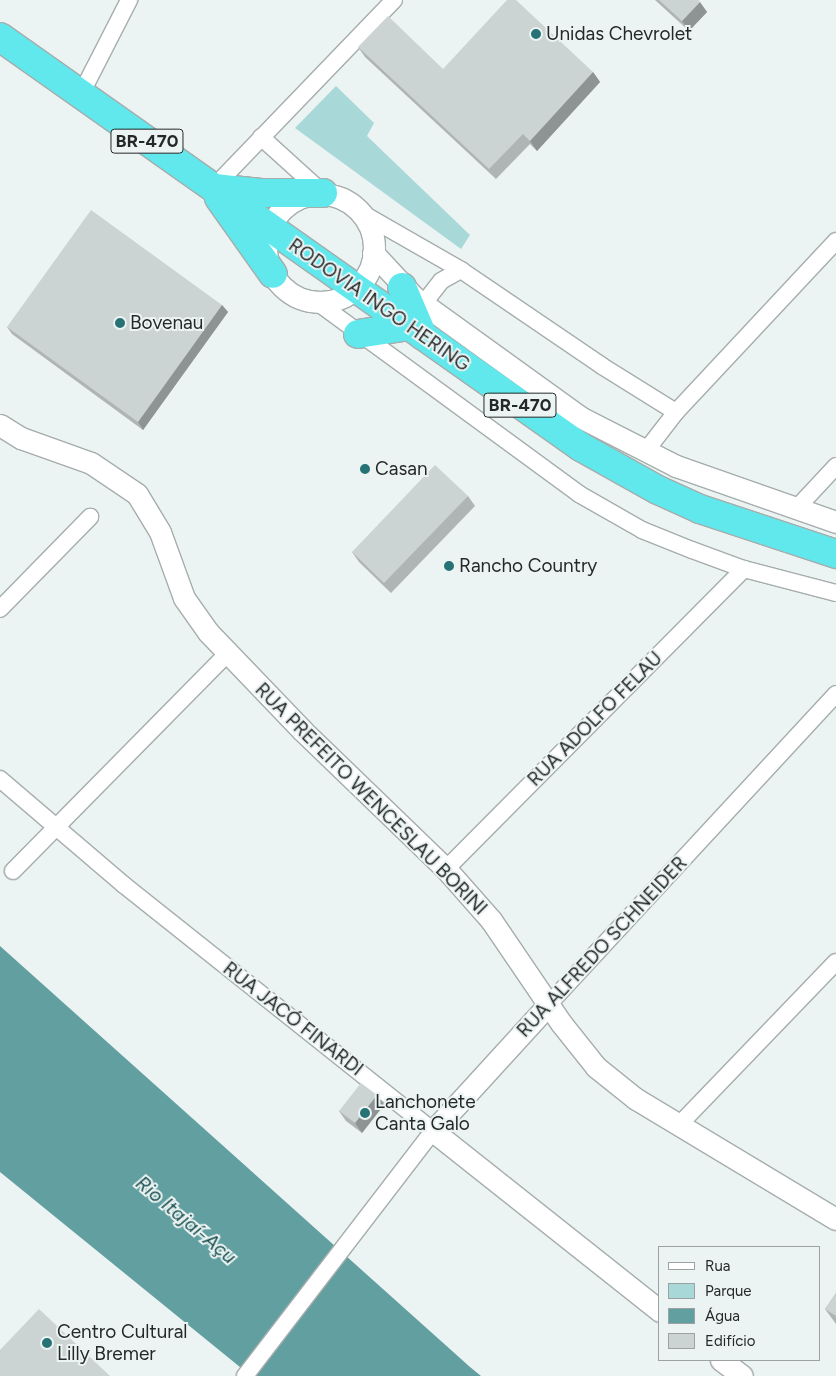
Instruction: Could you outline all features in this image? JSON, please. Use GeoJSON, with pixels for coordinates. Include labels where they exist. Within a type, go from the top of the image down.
{"type":"FeatureCollection","features":[{"type":"Feature","properties":{"kind":"highway","name":"RODOVIA INGO HERING"},"geometry":{"type":"LineString","coordinates":[[0,37],[357,289],[417,321],[581,447],[658,490],[745,526],[836,554]]}},
{"type":"Feature","properties":{"kind":"highway"},"geometry":{"type":"LineString","coordinates":[[213,188],[261,193],[323,193]]}},
{"type":"Feature","properties":{"kind":"highway"},"geometry":{"type":"LineString","coordinates":[[213,188],[273,274]]}},
{"type":"Feature","properties":{"kind":"highway"},"geometry":{"type":"LineString","coordinates":[[358,334],[417,321],[402,287]]}},
{"type":"Feature","properties":{"kind":"street"},"geometry":{"type":"LineString","coordinates":[[81,94],[129,0]]}},
{"type":"Feature","properties":{"kind":"street"},"geometry":{"type":"LineString","coordinates":[[213,188],[394,0]]}},
{"type":"Feature","properties":{"kind":"street"},"geometry":{"type":"LineString","coordinates":[[262,137],[323,193]]}},
{"type":"Feature","properties":{"kind":"street"},"geometry":{"type":"LineString","coordinates":[[676,412],[602,366],[461,270],[365,215],[347,199],[323,193],[301,197],[282,209],[270,228],[266,251],[273,274],[291,294],[317,302],[358,334],[579,494],[642,530],[744,569],[836,593]]}},
{"type":"Feature","properties":{"kind":"street"},"geometry":{"type":"LineString","coordinates":[[317,302],[338,300],[357,289],[366,275],[373,253],[371,230],[365,215]]}},
{"type":"Feature","properties":{"kind":"street"},"geometry":{"type":"LineString","coordinates":[[645,452],[676,412],[836,241]]}},
{"type":"Feature","properties":{"kind":"street"},"geometry":{"type":"LineString","coordinates":[[373,253],[402,287]]}},
{"type":"Feature","properties":{"kind":"street"},"geometry":{"type":"LineString","coordinates":[[461,270],[441,281],[417,321],[540,390],[580,417],[645,452],[795,510],[836,522]]}},
{"type":"Feature","properties":{"kind":"street","name":"RUA PREFEITO WENCESLAU BORINI"},"geometry":{"type":"LineString","coordinates":[[0,425],[21,438],[91,462],[137,494],[160,532],[184,598],[226,654],[446,869],[496,927],[548,1006],[596,1067],[636,1099],[836,1219]]}},
{"type":"Feature","properties":{"kind":"street"},"geometry":{"type":"LineString","coordinates":[[795,510],[836,466]]}},
{"type":"Feature","properties":{"kind":"street"},"geometry":{"type":"LineString","coordinates":[[0,609],[90,517]]}},
{"type":"Feature","properties":{"kind":"street","name":"RUA ADOLFO FELAU"},"geometry":{"type":"LineString","coordinates":[[446,869],[744,569]]}},
{"type":"Feature","properties":{"kind":"street"},"geometry":{"type":"LineString","coordinates":[[14,870],[226,654]]}},
{"type":"Feature","properties":{"kind":"street","name":"RUA ALFREDO SCHNEIDER"},"geometry":{"type":"LineString","coordinates":[[245,1376],[433,1131],[836,694]]}},
{"type":"Feature","properties":{"kind":"street","name":"RUA JACÓ FINARDI"},"geometry":{"type":"LineString","coordinates":[[0,779],[55,828],[658,1309]]}},
{"type":"Feature","properties":{"kind":"street"},"geometry":{"type":"LineString","coordinates":[[680,1125],[836,962]]}},
{"type":"Feature","properties":{"kind":"street"},"geometry":{"type":"LineString","coordinates":[[723,1361],[742,1376]]}},
{"type":"Feature","properties":{"kind":"green space"},"geometry":{"type":"Polygon","coordinates":[[[336,86],[374,123],[367,136],[470,235],[461,249],[295,128],[336,86]]]}},
{"type":"Feature","properties":{"kind":"water","name":"Rio Itajaí-Açu"},"geometry":{"type":"Polygon","coordinates":[[[0,946],[481,1376],[251,1376],[0,1172],[0,946]]]}},
{"type":"Feature","properties":{"kind":"building"},"geometry":{"type":"Polygon","coordinates":[[[507,0],[516,0],[593,72],[530,141],[523,134],[489,169],[358,47],[388,16],[443,69],[507,0]]]}},
{"type":"Feature","properties":{"kind":"building"},"geometry":{"type":"Polygon","coordinates":[[[659,0],[698,0],[700,2],[682,21],[659,0]]]}},
{"type":"Feature","properties":{"kind":"building","name":"Bovenau"},"geometry":{"type":"Polygon","coordinates":[[[91,210],[222,305],[138,422],[7,327],[91,210]]]}},
{"type":"Feature","properties":{"kind":"building"},"geometry":{"type":"Polygon","coordinates":[[[435,465],[468,496],[384,583],[352,552],[435,465]]]}},
{"type":"Feature","properties":{"kind":"building"},"geometry":{"type":"Polygon","coordinates":[[[361,1083],[377,1095],[355,1123],[339,1111],[361,1083]]]}},
{"type":"Feature","properties":{"kind":"building"},"geometry":{"type":"Polygon","coordinates":[[[836,1293],[836,1316],[825,1309],[836,1293]]]}},
{"type":"Feature","properties":{"kind":"building","name":"Centro Cultural Lilly Bremer"},"geometry":{"type":"Polygon","coordinates":[[[39,1309],[110,1376],[0,1376],[0,1350],[39,1309]]]}},
{"type":"Feature","properties":{"kind":"place","name":"Unidas Chevrolet"},"geometry":{"type":"Point","coordinates":[536,34]}},
{"type":"Feature","properties":{"kind":"place","name":"Bovenau"},"geometry":{"type":"Point","coordinates":[120,323]}},
{"type":"Feature","properties":{"kind":"place","name":"Casan"},"geometry":{"type":"Point","coordinates":[365,469]}},
{"type":"Feature","properties":{"kind":"place","name":"Rancho Country"},"geometry":{"type":"Point","coordinates":[449,566]}},
{"type":"Feature","properties":{"kind":"place","name":"Lanchonete Canta Galo"},"geometry":{"type":"Point","coordinates":[365,1113]}},
{"type":"Feature","properties":{"kind":"place","name":"Centro Cultural Lilly Bremer"},"geometry":{"type":"Point","coordinates":[47,1343]}}]}
